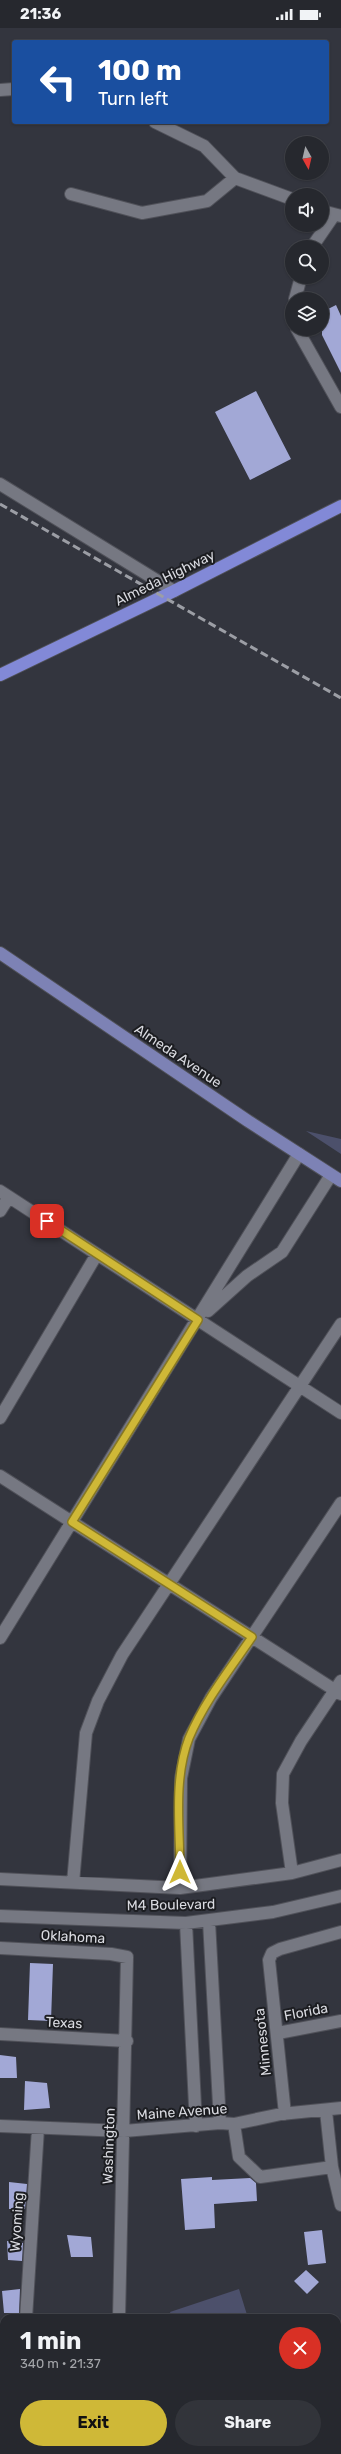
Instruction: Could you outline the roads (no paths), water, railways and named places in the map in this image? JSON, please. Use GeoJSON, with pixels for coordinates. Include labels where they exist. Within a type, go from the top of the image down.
{"type":"FeatureCollection","features":[{"type":"Feature","properties":{"kind":"highway","name":"Almeda Highway"},"geometry":{"type":"LineString","coordinates":[[0,675],[174,591],[341,506]]}},
{"type":"Feature","properties":{"kind":"main road","name":"Almeda Avenue"},"geometry":{"type":"LineString","coordinates":[[0,953],[341,1181]]}},
{"type":"Feature","properties":{"kind":"street"},"geometry":{"type":"LineString","coordinates":[[0,90],[12,89]]}},
{"type":"Feature","properties":{"kind":"street"},"geometry":{"type":"LineString","coordinates":[[159,124],[204,146],[235,178],[285,196]]}},
{"type":"Feature","properties":{"kind":"street"},"geometry":{"type":"LineString","coordinates":[[72,194],[142,213],[207,201],[235,178]]}},
{"type":"Feature","properties":{"kind":"street"},"geometry":{"type":"LineString","coordinates":[[317,240],[337,215]]}},
{"type":"Feature","properties":{"kind":"street"},"geometry":{"type":"LineString","coordinates":[[301,336],[341,407]]}},
{"type":"Feature","properties":{"kind":"street"},"geometry":{"type":"LineString","coordinates":[[0,484],[174,591]]}},
{"type":"Feature","properties":{"kind":"street"},"geometry":{"type":"LineString","coordinates":[[0,1638],[198,1320],[299,1154]]}},
{"type":"Feature","properties":{"kind":"street"},"geometry":{"type":"LineString","coordinates":[[198,1320],[247,1276],[282,1252],[331,1174]]}},
{"type":"Feature","properties":{"kind":"street"},"geometry":{"type":"LineString","coordinates":[[0,1211],[5,1194],[341,1413]]}},
{"type":"Feature","properties":{"kind":"street"},"geometry":{"type":"LineString","coordinates":[[0,1418],[97,1254]]}},
{"type":"Feature","properties":{"kind":"street"},"geometry":{"type":"LineString","coordinates":[[73,1883],[86,1732],[98,1701],[122,1655],[341,1324]]}},
{"type":"Feature","properties":{"kind":"street"},"geometry":{"type":"LineString","coordinates":[[0,1476],[252,1637],[339,1688],[301,1741],[283,1774],[282,1804],[292,1873]]}},
{"type":"Feature","properties":{"kind":"street"},"geometry":{"type":"LineString","coordinates":[[180,1888],[181,1778],[189,1739],[211,1698],[341,1503]]}},
{"type":"Feature","properties":{"kind":"street"},"geometry":{"type":"LineString","coordinates":[[0,1879],[180,1888],[292,1873],[341,1860]]}},
{"type":"Feature","properties":{"kind":"street","name":"M4 Boulevard"},"geometry":{"type":"LineString","coordinates":[[0,1916],[186,1923],[273,1912],[341,1896]]}},
{"type":"Feature","properties":{"kind":"street"},"geometry":{"type":"LineString","coordinates":[[209,1921],[220,2123]]}},
{"type":"Feature","properties":{"kind":"street"},"geometry":{"type":"LineString","coordinates":[[186,1923],[196,2126]]}},
{"type":"Feature","properties":{"kind":"street","name":"Minnesota"},"geometry":{"type":"LineString","coordinates":[[285,2114],[278,2033],[269,1967],[272,1953],[341,1932]]}},
{"type":"Feature","properties":{"kind":"street","name":"Oklahoma"},"geometry":{"type":"LineString","coordinates":[[0,1948],[111,1954],[127,1957],[128,1974]]}},
{"type":"Feature","properties":{"kind":"street","name":"Washington"},"geometry":{"type":"LineString","coordinates":[[119,2314],[128,1974]]}},
{"type":"Feature","properties":{"kind":"street","name":"Florida"},"geometry":{"type":"LineString","coordinates":[[278,2033],[341,2021]]}},
{"type":"Feature","properties":{"kind":"street","name":"Texas"},"geometry":{"type":"LineString","coordinates":[[0,2034],[127,2041]]}},
{"type":"Feature","properties":{"kind":"street","name":"Maine Avenue"},"geometry":{"type":"LineString","coordinates":[[0,2126],[124,2131],[220,2123],[234,2124],[285,2114],[326,2111],[341,2108]]}},
{"type":"Feature","properties":{"kind":"street"},"geometry":{"type":"LineString","coordinates":[[326,2111],[332,2167],[341,2205]]}},
{"type":"Feature","properties":{"kind":"street"},"geometry":{"type":"LineString","coordinates":[[234,2124],[239,2157],[260,2177],[332,2167]]}},
{"type":"Feature","properties":{"kind":"street","name":"Wyoming"},"geometry":{"type":"LineString","coordinates":[[26,2314],[38,2128]]}},
{"type":"Feature","properties":{"kind":"railway"},"geometry":{"type":"LineString","coordinates":[[0,504],[341,698]]}}]}
